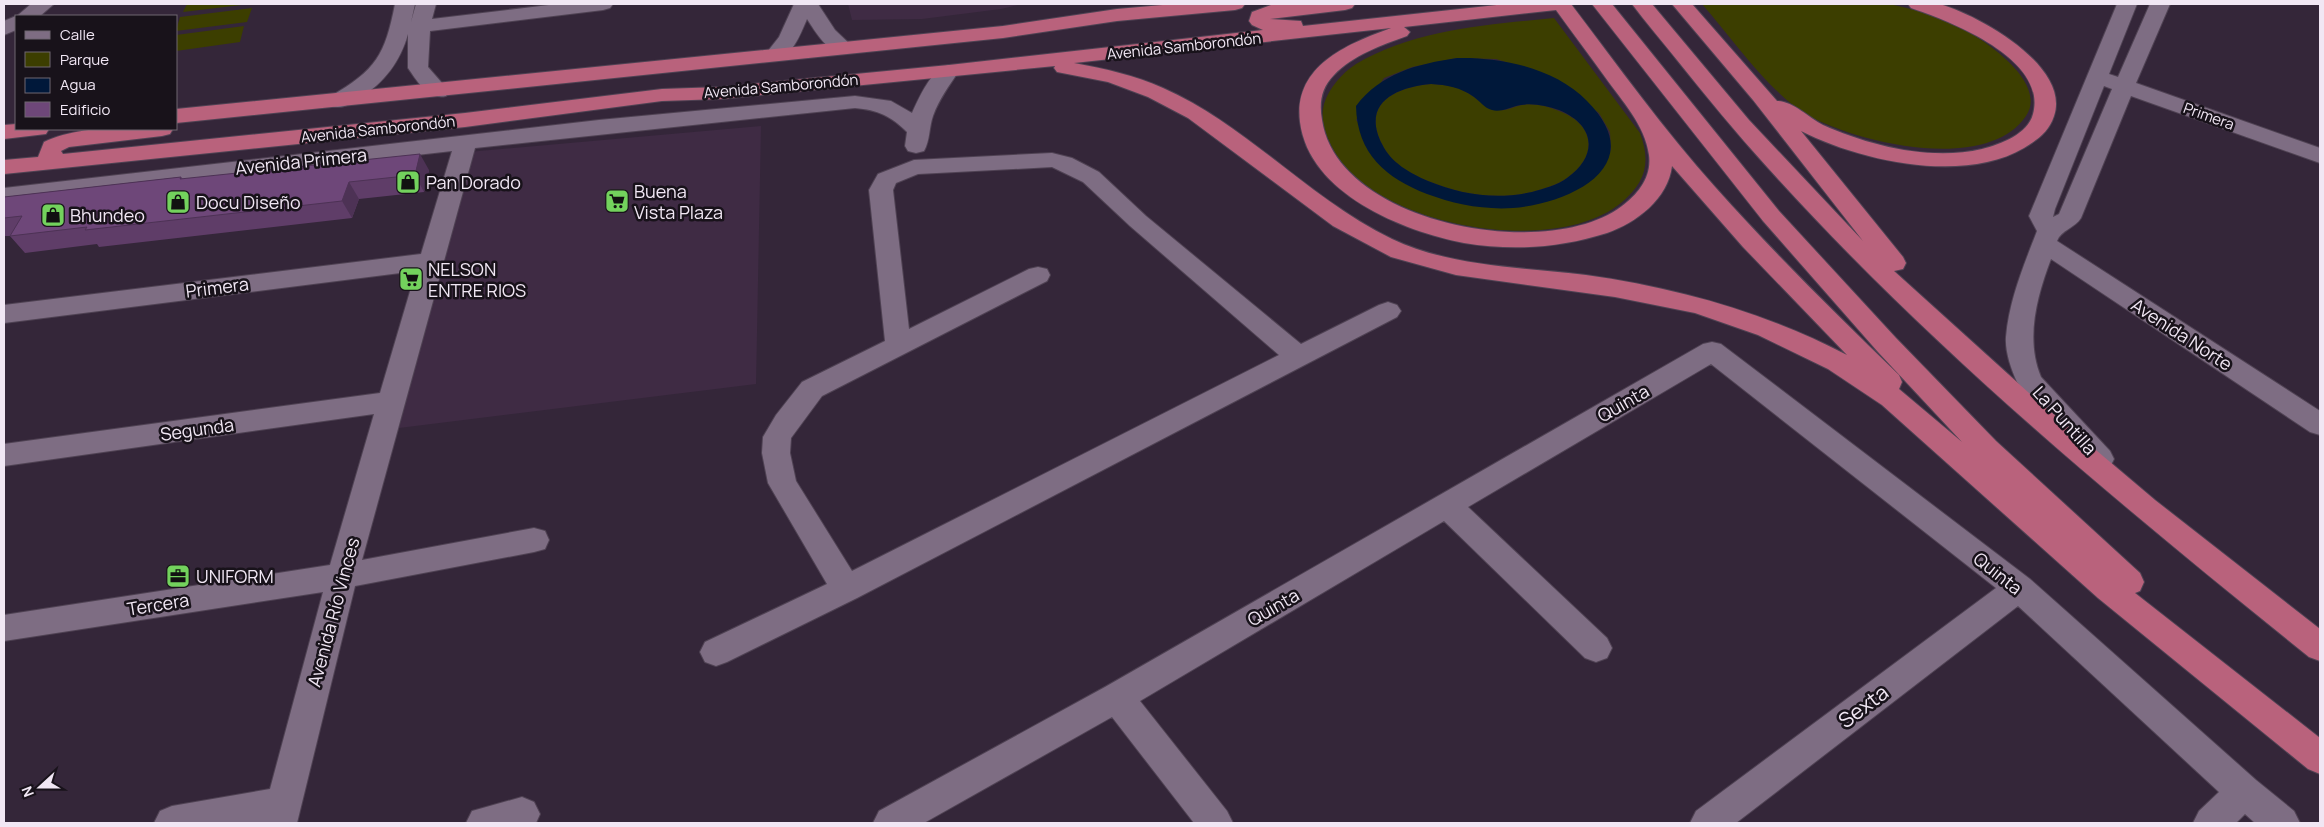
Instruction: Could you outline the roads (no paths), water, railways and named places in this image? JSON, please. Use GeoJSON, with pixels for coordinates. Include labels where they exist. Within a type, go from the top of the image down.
{"type":"FeatureCollection","features":[{"type":"Feature","properties":{"kind":"highway","name":"Avenida Samborondón"},"geometry":{"type":"LineString","coordinates":[[178,116],[438,91],[1003,32],[1117,15],[1235,4]]}},
{"type":"Feature","properties":{"kind":"highway"},"geometry":{"type":"LineString","coordinates":[[1345,4],[1271,11],[1259,16],[1259,21],[1276,27],[1407,19]]}},
{"type":"Feature","properties":{"kind":"highway","name":"Avenida Samborondón"},"geometry":{"type":"LineString","coordinates":[[4,168],[465,120],[662,95],[720,93],[961,69],[1315,32],[1407,19],[1560,4]]}},
{"type":"Feature","properties":{"kind":"highway"},"geometry":{"type":"LineString","coordinates":[[1560,4],[1707,193],[1811,304],[1984,476],[2080,564],[2160,632],[2320,758]]}},
{"type":"Feature","properties":{"kind":"highway"},"geometry":{"type":"LineString","coordinates":[[1602,4],[1771,216],[1887,345],[1986,449],[2223,667],[2320,749]]}},
{"type":"Feature","properties":{"kind":"highway"},"geometry":{"type":"LineString","coordinates":[[1642,4],[1741,125],[1816,207],[1895,286],[2028,408],[2145,508],[2320,647]]}},
{"type":"Feature","properties":{"kind":"highway"},"geometry":{"type":"LineString","coordinates":[[1682,4],[1761,95],[1884,253],[2028,408]]}},
{"type":"Feature","properties":{"kind":"highway"},"geometry":{"type":"LineString","coordinates":[[1761,95],[1796,119],[1821,132],[1858,146],[1906,156],[1958,158],[1982,156],[2016,144],[2029,136],[2038,127],[2045,115],[2046,102],[2036,78],[2027,64],[1992,36],[1946,13],[1918,4]]}},
{"type":"Feature","properties":{"kind":"highway"},"geometry":{"type":"LineString","coordinates":[[953,37],[1047,7]]}},
{"type":"Feature","properties":{"kind":"highway"},"geometry":{"type":"LineString","coordinates":[[1483,12],[1405,30],[1365,45],[1346,55],[1320,80],[1312,92],[1310,103],[1313,136],[1323,155],[1338,174],[1360,192],[1385,208],[1416,221],[1478,237],[1538,240],[1589,232],[1615,221],[1630,212],[1654,186],[1661,157],[1647,118]]}},
{"type":"Feature","properties":{"kind":"highway"},"geometry":{"type":"LineString","coordinates":[[1003,32],[1117,26],[1213,17],[1224,20],[1228,25],[1228,29],[1220,33],[1122,44],[1044,60]]}},
{"type":"Feature","properties":{"kind":"highway"},"geometry":{"type":"LineString","coordinates":[[961,69],[1031,66],[1075,69],[1102,74],[1150,88],[1190,109],[1354,228],[1385,245],[1416,257],[1458,266],[1637,290],[1684,301],[1748,321],[1842,365],[1885,393],[1984,476]]}},
{"type":"Feature","properties":{"kind":"highway"},"geometry":{"type":"LineString","coordinates":[[178,127],[254,119],[297,105]]}},
{"type":"Feature","properties":{"kind":"highway"},"geometry":{"type":"LineString","coordinates":[[4,133],[30,130]]}},
{"type":"Feature","properties":{"kind":"highway"},"geometry":{"type":"LineString","coordinates":[[60,162],[50,158],[48,155],[52,147],[63,140],[153,130]]}},
{"type":"Feature","properties":{"kind":"highway"},"geometry":{"type":"LineString","coordinates":[[4,133],[15,137],[15,141],[4,151]]}},
{"type":"Feature","properties":{"kind":"street"},"geometry":{"type":"LineString","coordinates":[[28,15],[44,4]]}},
{"type":"Feature","properties":{"kind":"street"},"geometry":{"type":"LineString","coordinates":[[405,4],[418,68],[438,91]]}},
{"type":"Feature","properties":{"kind":"street"},"geometry":{"type":"LineString","coordinates":[[339,101],[370,81],[382,69],[426,4]]}},
{"type":"Feature","properties":{"kind":"street"},"geometry":{"type":"LineString","coordinates":[[410,28],[603,4]]}},
{"type":"Feature","properties":{"kind":"street"},"geometry":{"type":"LineString","coordinates":[[774,56],[788,39],[804,4]]}},
{"type":"Feature","properties":{"kind":"street"},"geometry":{"type":"LineString","coordinates":[[808,4],[827,34],[844,48]]}},
{"type":"Feature","properties":{"kind":"street"},"geometry":{"type":"LineString","coordinates":[[2127,4],[2043,210],[2041,216],[2046,237],[2069,218],[2160,4]]}},
{"type":"Feature","properties":{"kind":"street"},"geometry":{"type":"LineString","coordinates":[[4,29],[15,23]]}},
{"type":"Feature","properties":{"kind":"street"},"geometry":{"type":"LineString","coordinates":[[914,167],[917,130],[932,92],[961,69]]}},
{"type":"Feature","properties":{"kind":"street","name":"Primera"},"geometry":{"type":"LineString","coordinates":[[2098,76],[2320,156]]}},
{"type":"Feature","properties":{"kind":"street","name":"Avenida Primera"},"geometry":{"type":"LineString","coordinates":[[4,195],[599,127],[856,102],[888,106],[896,110],[917,130]]}},
{"type":"Feature","properties":{"kind":"street","name":"Avenida Río Vinces"},"geometry":{"type":"LineString","coordinates":[[282,813],[342,576],[465,143]]}},
{"type":"Feature","properties":{"kind":"street"},"geometry":{"type":"LineString","coordinates":[[898,345],[881,190],[886,179],[914,167],[1052,160],[1074,167],[1092,177],[1138,221],[1297,356]]}},
{"type":"Feature","properties":{"kind":"street","name":"Avenida Norte"},"geometry":{"type":"LineString","coordinates":[[2046,237],[2320,425]]}},
{"type":"Feature","properties":{"kind":"street","name":"La Puntilla"},"geometry":{"type":"LineString","coordinates":[[2046,237],[2029,284],[2019,339],[2025,370],[2030,382],[2042,397],[2145,508]]}},
{"type":"Feature","properties":{"kind":"street","name":"Primera"},"geometry":{"type":"LineString","coordinates":[[4,314],[430,261]]}},
{"type":"Feature","properties":{"kind":"street"},"geometry":{"type":"LineString","coordinates":[[846,589],[782,483],[776,453],[778,437],[786,422],[812,389],[1038,275]]}},
{"type":"Feature","properties":{"kind":"street"},"geometry":{"type":"LineString","coordinates":[[716,652],[846,589],[1388,311]]}},
{"type":"Feature","properties":{"kind":"street","name":"Quinta"},"geometry":{"type":"LineString","coordinates":[[891,823],[1117,697],[1712,351],[2019,588],[2244,792],[2282,823]]}},
{"type":"Feature","properties":{"kind":"street","name":"Segunda"},"geometry":{"type":"LineString","coordinates":[[4,455],[390,402]]}},
{"type":"Feature","properties":{"kind":"street"},"geometry":{"type":"LineString","coordinates":[[1446,506],[1596,648]]}},
{"type":"Feature","properties":{"kind":"street","name":"Tercera"},"geometry":{"type":"LineString","coordinates":[[4,628],[342,576],[534,540]]}},
{"type":"Feature","properties":{"kind":"street","name":"Sexta"},"geometry":{"type":"LineString","coordinates":[[1708,823],[2019,588]]}},
{"type":"Feature","properties":{"kind":"street"},"geometry":{"type":"LineString","coordinates":[[1117,697],[1215,823]]}},
{"type":"Feature","properties":{"kind":"street"},"geometry":{"type":"LineString","coordinates":[[2211,823],[2244,792]]}},
{"type":"Feature","properties":{"kind":"street"},"geometry":{"type":"LineString","coordinates":[[172,823],[282,813]]}},
{"type":"Feature","properties":{"kind":"street"},"geometry":{"type":"LineString","coordinates":[[484,823],[522,814]]}},
{"type":"Feature","properties":{"kind":"water"},"geometry":{"type":"Polygon","coordinates":[[[1457,58],[1509,62],[1526,67],[1559,80],[1587,101],[1605,124],[1611,144],[1607,162],[1596,177],[1579,189],[1536,205],[1491,208],[1448,201],[1427,194],[1412,188],[1387,172],[1368,151],[1358,123],[1356,106],[1377,85],[1388,78],[1414,67],[1457,58]],[[1437,84],[1418,86],[1395,93],[1385,100],[1379,108],[1376,118],[1377,130],[1382,144],[1390,157],[1414,175],[1441,186],[1466,193],[1505,196],[1532,192],[1559,183],[1577,169],[1584,160],[1588,150],[1586,132],[1571,116],[1559,110],[1531,104],[1495,111],[1487,108],[1464,91],[1437,84]]]}},
{"type":"Feature","properties":{"kind":"place","name":"Pan Dorado"},"geometry":{"type":"Point","coordinates":[408,182]}},
{"type":"Feature","properties":{"kind":"place","name":"Buena Vista Plaza"},"geometry":{"type":"Point","coordinates":[617,201]}},
{"type":"Feature","properties":{"kind":"place","name":"Docu Diseño"},"geometry":{"type":"Point","coordinates":[178,202]}},
{"type":"Feature","properties":{"kind":"place","name":"Bhundeo"},"geometry":{"type":"Point","coordinates":[53,215]}},
{"type":"Feature","properties":{"kind":"place","name":"NELSON ENTRE RIOS"},"geometry":{"type":"Point","coordinates":[411,279]}},
{"type":"Feature","properties":{"kind":"place","name":"UNIFORM"},"geometry":{"type":"Point","coordinates":[178,576]}}]}
